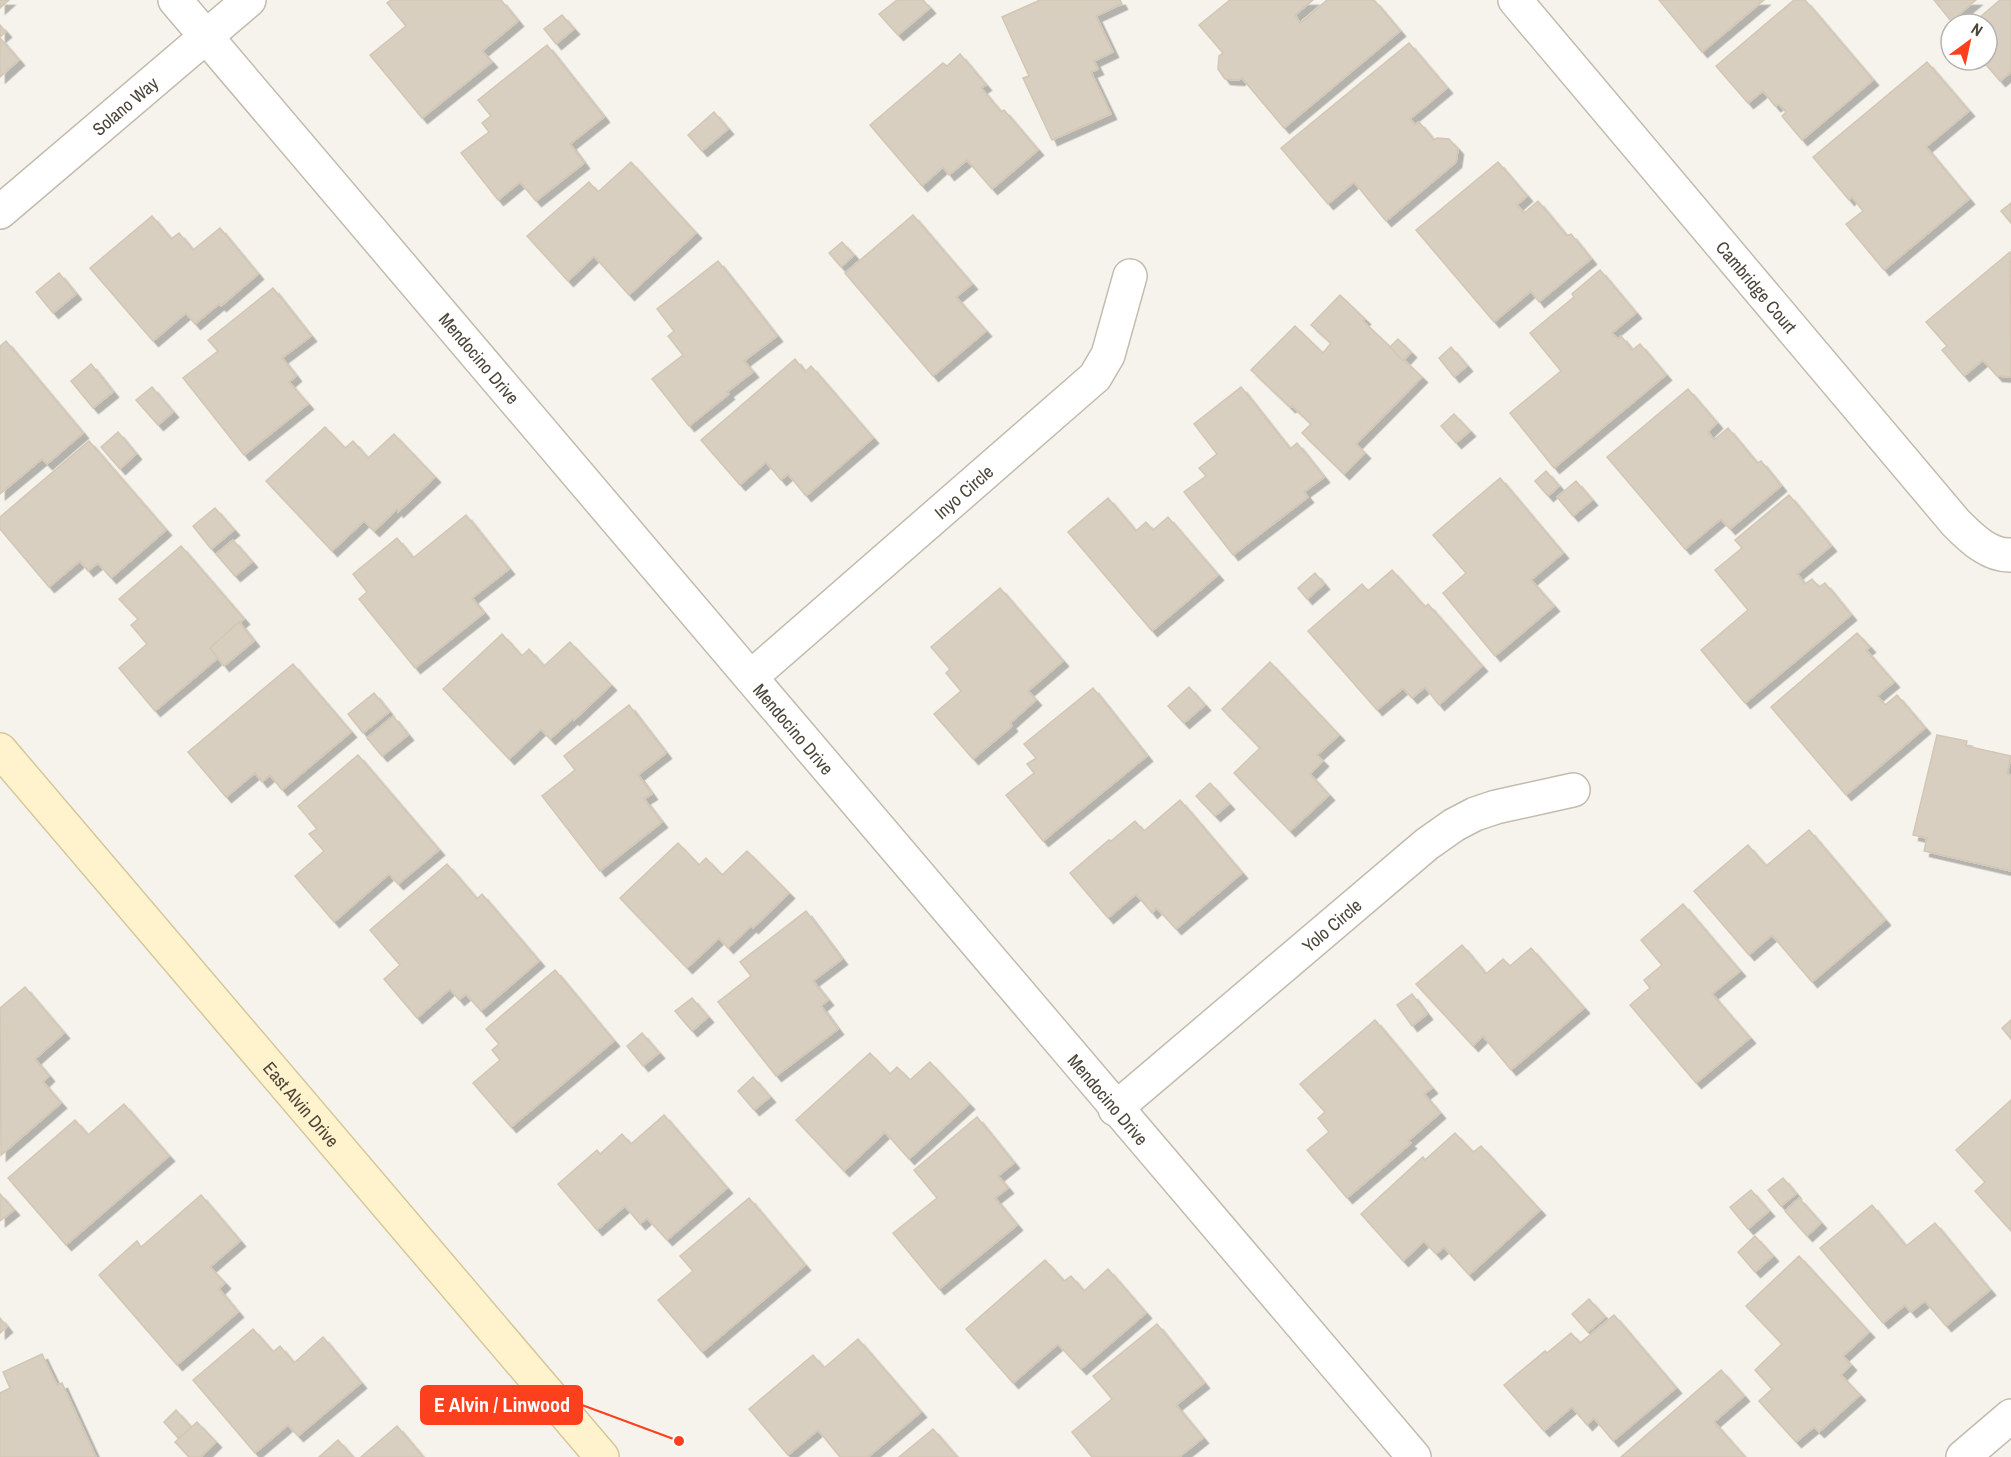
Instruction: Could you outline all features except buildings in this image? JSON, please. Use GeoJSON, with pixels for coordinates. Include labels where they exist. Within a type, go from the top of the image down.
{"type":"FeatureCollection","features":[{"type":"Feature","properties":{"kind":"main road","name":"East Alvin Drive"},"geometry":{"type":"LineString","coordinates":[[0,750],[603,1457]]}},
{"type":"Feature","properties":{"kind":"street","name":"Mendocino Drive"},"geometry":{"type":"LineString","coordinates":[[175,0],[751,676],[1115,1109],[1414,1457]]}},
{"type":"Feature","properties":{"kind":"street","name":"Solano Way"},"geometry":{"type":"LineString","coordinates":[[0,212],[249,0]]}},
{"type":"Feature","properties":{"kind":"street","name":"Cambridge Court"},"geometry":{"type":"LineString","coordinates":[[1515,0],[1956,524],[1976,543],[2001,556],[2011,555]]}},
{"type":"Feature","properties":{"kind":"street","name":"Inyo Circle"},"geometry":{"type":"LineString","coordinates":[[751,676],[1095,377],[1108,355],[1130,276]]}},
{"type":"Feature","properties":{"kind":"street","name":"Yolo Circle"},"geometry":{"type":"LineString","coordinates":[[1115,1109],[1391,875],[1454,825],[1496,807],[1573,790]]}},
{"type":"Feature","properties":{"kind":"street"},"geometry":{"type":"LineString","coordinates":[[1963,1457],[2011,1416]]}},
{"type":"Feature","properties":{"kind":"place","name":"E Alvin / Linwood"},"geometry":{"type":"Point","coordinates":[679,1441]}}]}
